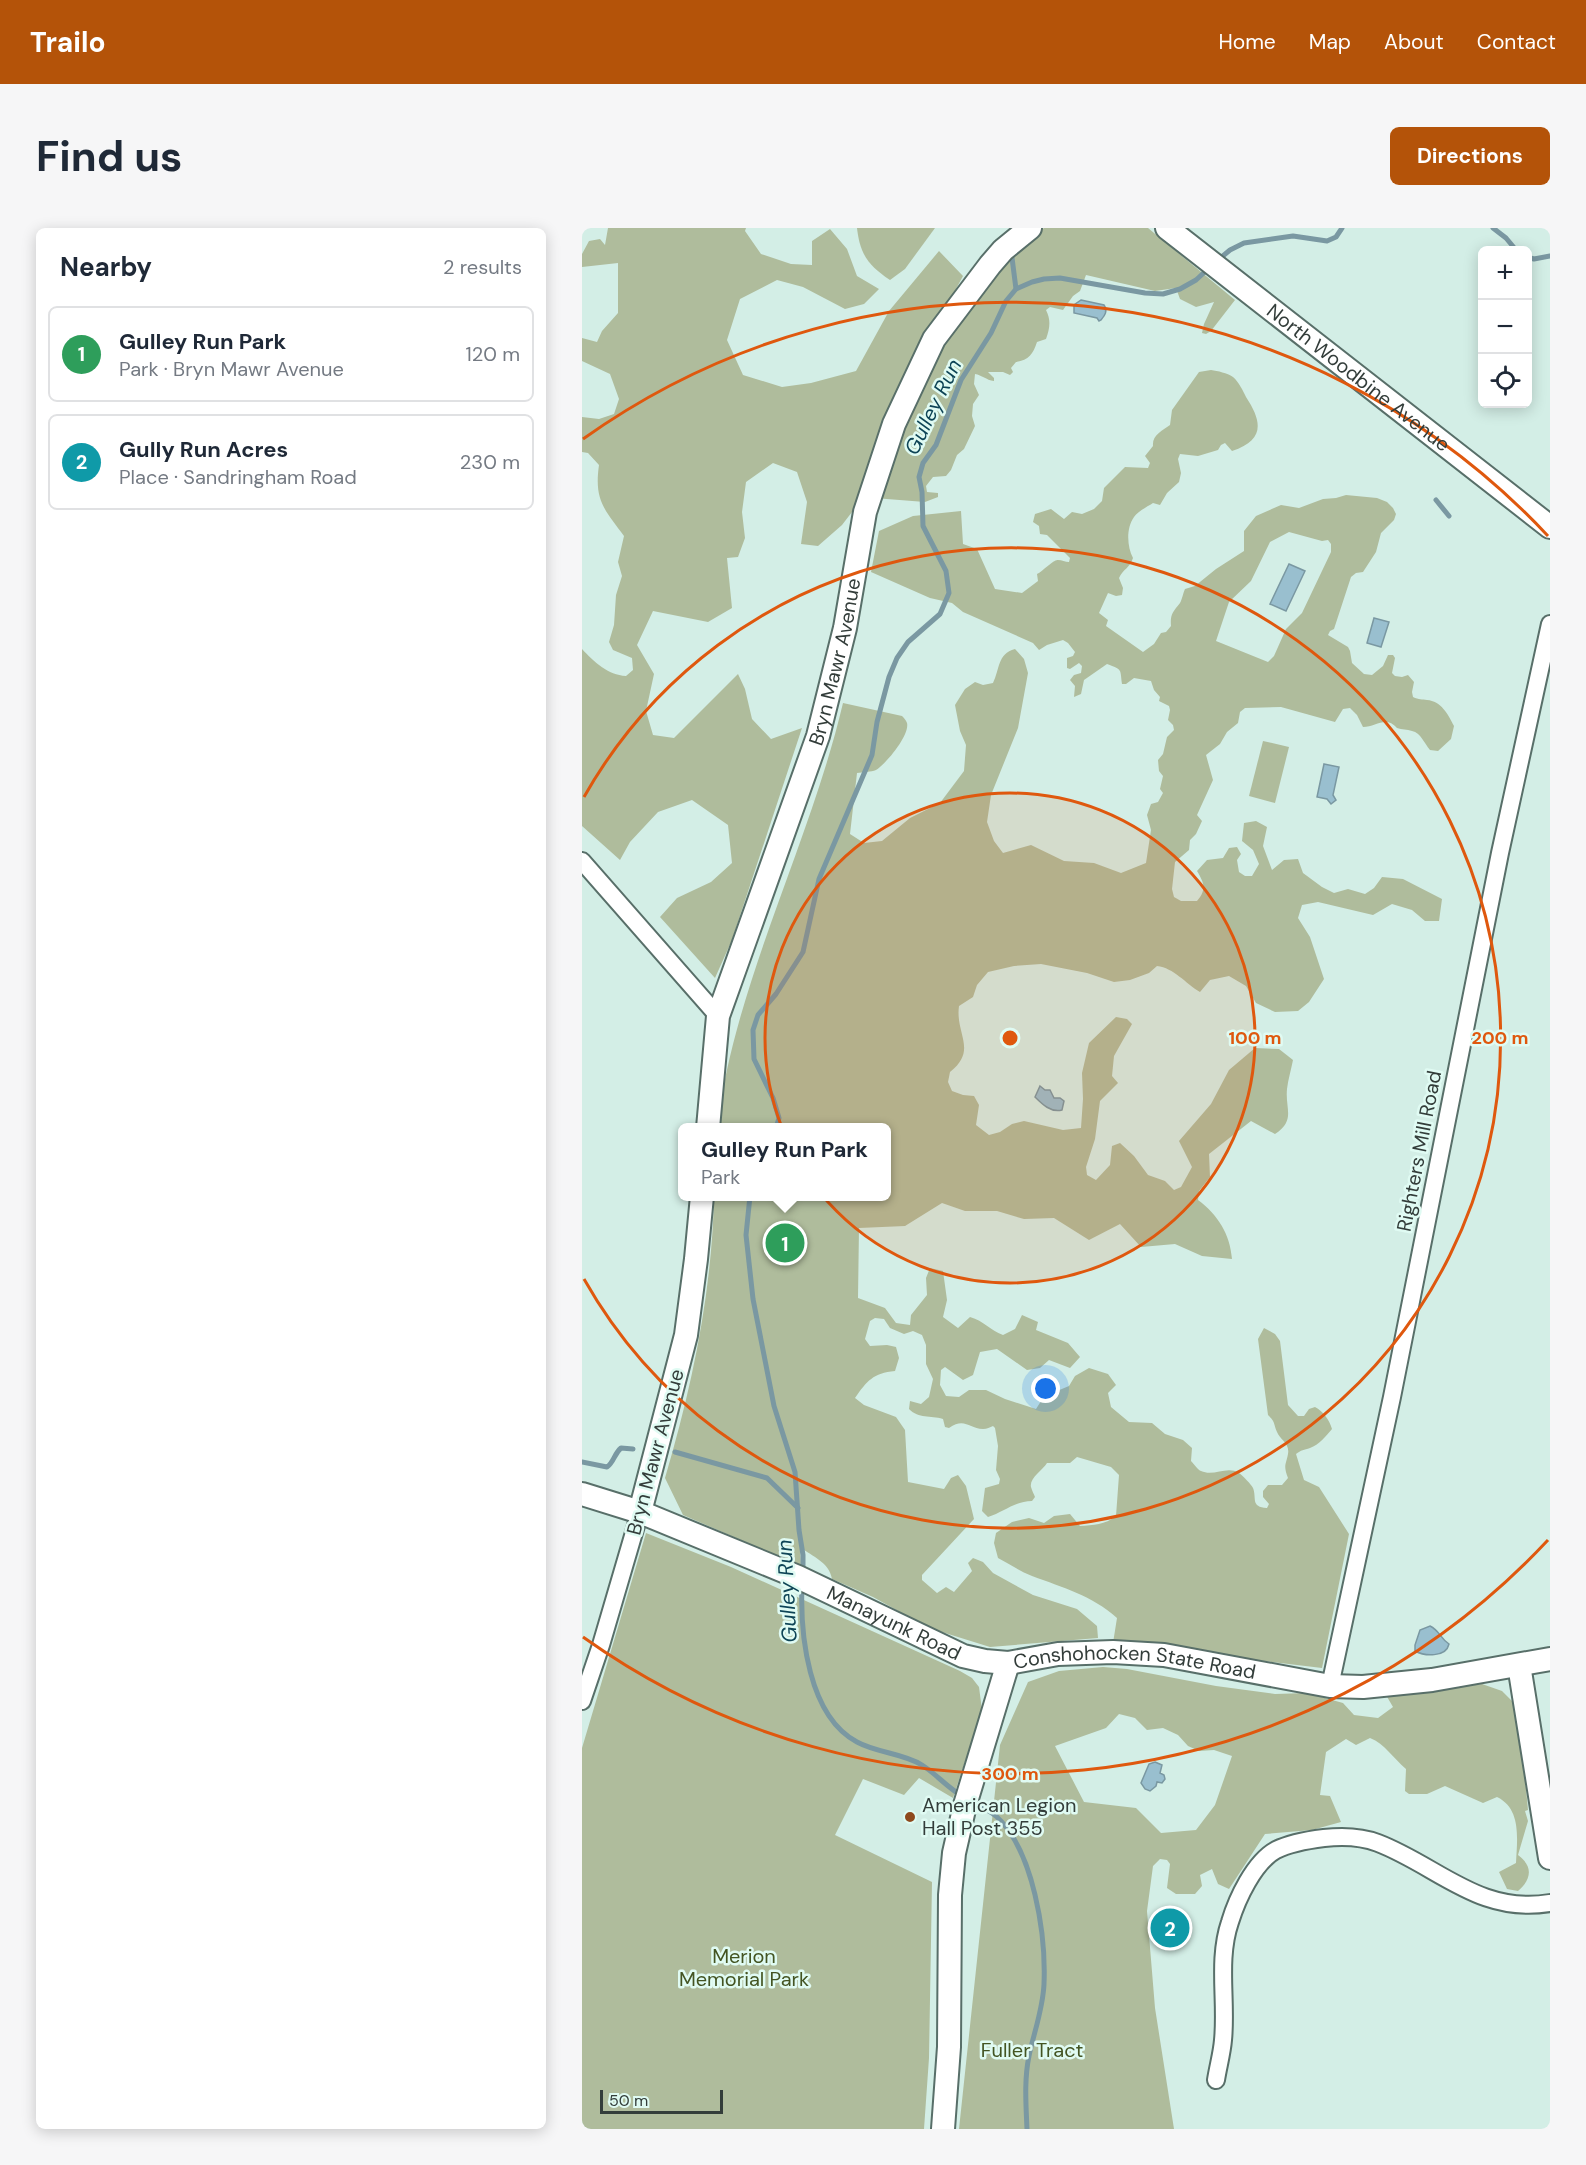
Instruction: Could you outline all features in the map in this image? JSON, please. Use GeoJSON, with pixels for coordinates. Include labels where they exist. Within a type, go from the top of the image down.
{"type":"FeatureCollection","features":[{"type":"Feature","properties":{"kind":"street","name":"Bryn Mawr Avenue"},"geometry":{"type":"LineString","coordinates":[[708,1123],[718,1016],[818,736],[845,628],[865,512],[894,424],[934,339],[1003,250],[1029,228]]}},
{"type":"Feature","properties":{"kind":"street","name":"North Woodbine Avenue"},"geometry":{"type":"LineString","coordinates":[[1167,228],[1550,527]]}},
{"type":"Feature","properties":{"kind":"street","name":"Righters Mill Road"},"geometry":{"type":"LineString","coordinates":[[1330,1686],[1392,1397],[1500,854],[1550,624]]}},
{"type":"Feature","properties":{"kind":"street"},"geometry":{"type":"LineString","coordinates":[[582,861],[718,1016]]}},
{"type":"Feature","properties":{"kind":"street","name":"Bryn Mawr Avenue"},"geometry":{"type":"LineString","coordinates":[[582,1701],[640,1512],[686,1335],[702,1201]]}},
{"type":"Feature","properties":{"kind":"street","name":"Manayunk Road"},"geometry":{"type":"LineString","coordinates":[[582,1494],[640,1512],[802,1578],[963,1656],[1008,1663]]}},
{"type":"Feature","properties":{"kind":"street","name":"Conshohocken State Road"},"geometry":{"type":"LineString","coordinates":[[944,2129],[949,2047],[951,1874],[955,1845],[967,1799],[1008,1663],[1058,1654],[1113,1652],[1164,1655],[1330,1686],[1391,1686],[1474,1674],[1550,1659]]}},
{"type":"Feature","properties":{"kind":"street"},"geometry":{"type":"LineString","coordinates":[[1520,1665],[1550,1858]]}},
{"type":"Feature","properties":{"kind":"street"},"geometry":{"type":"LineString","coordinates":[[1216,2080],[1223,2039],[1224,1949],[1229,1922],[1248,1881],[1274,1851],[1292,1844],[1336,1836],[1370,1840],[1394,1850],[1433,1873],[1487,1899],[1522,1906],[1550,1903]]}},
{"type":"Feature","properties":{"kind":"green space"},"geometry":{"type":"Polygon","coordinates":[[[608,228],[746,228],[745,231],[761,254],[791,264],[812,265],[812,241],[830,229],[847,249],[857,276],[879,289],[864,304],[845,309],[803,287],[777,280],[740,299],[727,340],[743,375],[782,387],[811,383],[856,371],[889,311],[939,251],[963,276],[885,420],[852,512],[842,525],[818,546],[801,544],[807,502],[797,472],[773,463],[746,482],[742,512],[745,538],[738,557],[727,558],[732,608],[708,622],[653,611],[637,645],[654,674],[646,711],[653,735],[674,738],[738,674],[745,689],[752,719],[771,739],[802,728],[732,940],[715,978],[660,917],[677,898],[711,882],[732,863],[728,825],[692,800],[658,812],[630,842],[620,860],[582,826],[582,649],[596,663],[613,673],[626,676],[633,670],[632,658],[613,650],[609,642],[614,625],[616,595],[622,576],[618,562],[624,536],[599,496],[599,465],[588,453],[582,452],[582,417],[599,419],[614,414],[619,399],[610,374],[582,361],[582,338],[597,342],[602,331],[618,313],[618,263],[582,267],[582,254],[589,241],[600,239],[605,245],[608,228]]]}},
{"type":"Feature","properties":{"kind":"green space"},"geometry":{"type":"Polygon","coordinates":[[[857,228],[935,228],[905,269],[890,280],[871,265],[863,253],[857,228]]]}},
{"type":"Feature","properties":{"kind":"green space"},"geometry":{"type":"Polygon","coordinates":[[[1044,228],[1148,228],[1235,300],[1211,331],[1206,334],[1202,333],[1204,324],[1214,302],[1196,307],[1180,299],[1176,288],[1155,291],[1086,275],[1080,291],[1073,296],[1063,310],[1050,307],[1046,310],[1049,324],[1046,339],[1037,342],[1027,358],[1016,362],[1011,368],[1013,372],[1010,375],[1003,372],[988,372],[994,381],[975,374],[974,384],[979,395],[973,404],[972,416],[975,426],[964,449],[957,455],[951,470],[946,476],[933,477],[926,486],[927,492],[938,493],[938,497],[925,502],[874,498],[904,424],[941,350],[962,315],[986,283],[1014,253],[1044,228]]]}},
{"type":"Feature","properties":{"kind":"green space"},"geometry":{"type":"Polygon","coordinates":[[[1217,371],[1233,377],[1241,387],[1252,406],[1257,430],[1250,442],[1232,451],[1225,443],[1218,450],[1198,456],[1180,454],[1178,459],[1181,473],[1179,482],[1167,493],[1160,505],[1153,503],[1131,521],[1128,538],[1133,558],[1119,578],[1123,588],[1122,595],[1116,596],[1108,593],[1099,613],[1108,620],[1106,626],[1143,652],[1171,626],[1172,616],[1181,602],[1185,589],[1195,586],[1244,551],[1244,531],[1256,516],[1281,505],[1299,508],[1323,499],[1346,495],[1377,498],[1387,502],[1393,508],[1396,514],[1394,520],[1381,533],[1376,552],[1363,572],[1351,577],[1334,629],[1328,635],[1348,647],[1352,663],[1364,674],[1372,675],[1383,666],[1388,655],[1393,655],[1395,658],[1392,673],[1402,677],[1408,675],[1414,682],[1413,697],[1436,703],[1447,713],[1454,726],[1451,739],[1438,751],[1430,750],[1415,732],[1397,728],[1389,722],[1363,727],[1357,715],[1350,708],[1343,709],[1335,722],[1281,707],[1245,708],[1240,712],[1238,723],[1227,732],[1220,744],[1206,755],[1213,780],[1197,815],[1202,821],[1196,834],[1190,840],[1189,850],[1175,862],[1172,889],[1174,897],[1181,901],[1197,901],[1203,886],[1197,871],[1207,860],[1223,858],[1229,848],[1237,847],[1241,854],[1237,860],[1239,872],[1245,876],[1252,876],[1259,864],[1253,850],[1242,841],[1244,823],[1256,821],[1267,827],[1263,846],[1272,870],[1284,860],[1298,859],[1303,873],[1334,893],[1348,889],[1365,894],[1374,888],[1382,877],[1403,879],[1442,899],[1439,921],[1425,921],[1412,910],[1392,904],[1373,915],[1318,902],[1302,905],[1298,918],[1310,937],[1324,979],[1309,1002],[1298,1011],[1275,1012],[1256,1003],[1246,986],[1229,976],[1210,980],[1200,992],[1174,973],[1157,966],[1149,973],[1130,980],[1114,982],[1087,973],[1041,964],[1014,966],[988,972],[977,985],[973,997],[959,1006],[964,1041],[963,1056],[950,1072],[948,1082],[952,1091],[974,1096],[979,1105],[976,1125],[989,1135],[1024,1121],[1063,1130],[1081,1128],[1082,1073],[1089,1043],[1116,1017],[1127,1019],[1132,1024],[1114,1056],[1112,1076],[1118,1083],[1100,1101],[1095,1139],[1086,1167],[1087,1175],[1096,1180],[1110,1165],[1112,1146],[1120,1143],[1134,1156],[1148,1175],[1165,1181],[1174,1190],[1181,1187],[1192,1167],[1179,1141],[1211,1104],[1229,1070],[1255,1048],[1279,1049],[1293,1060],[1287,1089],[1288,1114],[1281,1129],[1275,1134],[1251,1121],[1209,1154],[1210,1177],[1199,1191],[1198,1200],[1222,1226],[1229,1241],[1232,1259],[1202,1256],[1175,1244],[1141,1247],[1120,1224],[1089,1240],[1054,1218],[1024,1219],[997,1211],[965,1211],[942,1203],[905,1226],[859,1228],[858,1298],[885,1308],[896,1323],[910,1325],[911,1315],[927,1295],[926,1278],[930,1268],[943,1271],[947,1300],[943,1317],[958,1328],[970,1317],[1003,1335],[1015,1329],[1022,1315],[1038,1322],[1036,1330],[1068,1343],[1080,1357],[1070,1368],[1049,1360],[1040,1368],[1027,1370],[997,1349],[980,1352],[973,1375],[963,1380],[945,1367],[941,1370],[940,1385],[946,1396],[959,1397],[969,1390],[986,1390],[1036,1409],[1045,1390],[1057,1391],[1069,1386],[1075,1376],[1089,1368],[1108,1374],[1116,1385],[1108,1393],[1111,1407],[1129,1422],[1152,1423],[1165,1434],[1183,1440],[1192,1448],[1191,1461],[1200,1470],[1211,1473],[1230,1470],[1239,1473],[1253,1488],[1256,1504],[1267,1508],[1269,1504],[1263,1497],[1263,1491],[1268,1485],[1282,1485],[1288,1478],[1285,1468],[1288,1447],[1278,1435],[1268,1415],[1258,1339],[1264,1328],[1275,1334],[1280,1341],[1288,1405],[1298,1416],[1304,1416],[1309,1409],[1315,1407],[1326,1416],[1332,1429],[1316,1445],[1296,1454],[1304,1480],[1319,1487],[1349,1534],[1322,1668],[1113,1643],[1117,1618],[1107,1610],[1087,1598],[1028,1574],[998,1558],[994,1543],[996,1533],[1012,1522],[1029,1518],[1044,1523],[1054,1516],[1070,1514],[1080,1526],[1099,1524],[1112,1519],[1116,1516],[1119,1475],[1111,1467],[1077,1457],[1070,1463],[1047,1463],[1032,1480],[1031,1487],[1035,1497],[1032,1501],[1015,1505],[988,1517],[982,1511],[985,1488],[999,1484],[1000,1479],[996,1470],[998,1446],[995,1428],[993,1426],[978,1429],[963,1423],[949,1428],[945,1427],[943,1419],[921,1416],[909,1409],[910,1401],[921,1404],[929,1397],[933,1379],[926,1364],[926,1345],[922,1335],[913,1331],[904,1334],[890,1328],[884,1319],[875,1318],[870,1321],[865,1339],[870,1346],[896,1347],[899,1358],[895,1371],[871,1379],[855,1398],[864,1405],[896,1417],[905,1430],[908,1482],[944,1489],[951,1478],[958,1475],[966,1486],[974,1519],[922,1575],[922,1580],[937,1593],[946,1587],[954,1592],[972,1571],[968,1563],[973,1558],[983,1562],[993,1573],[1033,1595],[1077,1609],[1097,1626],[1098,1638],[990,1647],[929,1628],[873,1597],[832,1579],[828,1568],[820,1560],[800,1547],[801,1566],[683,1515],[665,1478],[684,1409],[699,1339],[709,1268],[714,1201],[891,1201],[891,1123],[718,1123],[726,1072],[740,1019],[756,966],[812,809],[843,703],[902,716],[907,723],[905,735],[885,762],[876,770],[857,773],[850,834],[864,843],[882,841],[910,818],[940,803],[964,771],[966,745],[960,731],[955,705],[965,689],[975,682],[983,685],[993,683],[1002,658],[1015,649],[1024,659],[1028,673],[1018,728],[991,795],[987,822],[994,841],[1003,853],[1031,845],[1064,861],[1094,863],[1121,873],[1146,863],[1151,830],[1147,815],[1151,804],[1158,802],[1163,793],[1160,789],[1163,776],[1159,771],[1158,760],[1163,754],[1167,737],[1174,730],[1168,720],[1169,706],[1159,701],[1160,697],[1151,681],[1134,678],[1122,684],[1120,671],[1107,664],[1084,680],[1081,694],[1074,697],[1075,686],[1070,680],[1074,675],[1081,673],[1082,666],[1079,663],[1070,669],[1067,668],[1067,658],[1073,656],[1075,652],[1068,643],[1063,640],[1039,650],[1033,643],[963,612],[952,603],[930,598],[871,572],[879,531],[913,516],[961,511],[963,544],[977,549],[995,589],[1022,593],[1038,581],[1037,574],[1051,563],[1056,560],[1069,562],[1070,558],[1047,535],[1040,534],[1039,526],[1033,522],[1035,514],[1051,509],[1064,519],[1072,512],[1082,514],[1094,509],[1102,501],[1104,488],[1125,467],[1148,468],[1150,463],[1145,456],[1153,446],[1156,436],[1170,425],[1172,410],[1199,372],[1217,371]],[[1289,532],[1270,542],[1251,581],[1229,602],[1216,641],[1268,662],[1274,656],[1286,629],[1302,613],[1331,552],[1331,544],[1328,540],[1322,541],[1289,532]]]}},
{"type":"Feature","properties":{"kind":"green space"},"geometry":{"type":"Polygon","coordinates":[[[1263,741],[1289,747],[1275,803],[1249,796],[1263,741]]]}},
{"type":"Feature","properties":{"kind":"green space","name":"Merion Memorial Park"},"geometry":{"type":"Polygon","coordinates":[[[646,1533],[731,1567],[960,1671],[972,1678],[979,1687],[982,1710],[953,1798],[919,1778],[904,1795],[863,1779],[835,1835],[932,1882],[929,2058],[924,2129],[582,2129],[582,1748],[646,1533]]]}},
{"type":"Feature","properties":{"kind":"green space","name":"Fuller Tract"},"geometry":{"type":"Polygon","coordinates":[[[1103,1667],[1127,1669],[1216,1686],[1275,1694],[1307,1693],[1343,1703],[1354,1715],[1378,1718],[1393,1707],[1386,1695],[1482,1684],[1502,1691],[1512,1701],[1521,1734],[1528,1810],[1525,1811],[1528,1821],[1518,1855],[1528,1868],[1526,1882],[1518,1891],[1507,1889],[1499,1872],[1516,1863],[1516,1826],[1511,1809],[1505,1802],[1497,1797],[1483,1803],[1445,1786],[1427,1794],[1409,1794],[1405,1791],[1406,1769],[1385,1748],[1370,1738],[1356,1745],[1346,1739],[1326,1752],[1320,1795],[1330,1796],[1341,1822],[1312,1830],[1265,1834],[1229,1889],[1218,1884],[1212,1869],[1200,1875],[1202,1886],[1195,1894],[1176,1894],[1167,1888],[1170,1864],[1167,1860],[1160,1859],[1153,1866],[1147,1911],[1155,2008],[1174,2129],[959,2129],[1000,1745],[1028,1682],[1059,1671],[1103,1667]],[[1119,1714],[1106,1728],[1055,1746],[1084,1802],[1136,1808],[1161,1833],[1196,1830],[1215,1805],[1232,1756],[1214,1750],[1199,1751],[1188,1746],[1178,1735],[1163,1728],[1147,1730],[1135,1718],[1119,1714]]]}},
{"type":"Feature","properties":{"kind":"water"},"geometry":{"type":"Polygon","coordinates":[[[1081,300],[1104,305],[1105,315],[1099,321],[1097,318],[1074,313],[1074,305],[1081,300]]]}},
{"type":"Feature","properties":{"kind":"water"},"geometry":{"type":"Polygon","coordinates":[[[1289,564],[1305,571],[1286,611],[1270,604],[1289,564]]]}},
{"type":"Feature","properties":{"kind":"water"},"geometry":{"type":"Polygon","coordinates":[[[1374,618],[1389,622],[1381,647],[1367,643],[1374,618]]]}},
{"type":"Feature","properties":{"kind":"water"},"geometry":{"type":"Polygon","coordinates":[[[1324,764],[1339,767],[1333,795],[1336,800],[1331,804],[1327,799],[1317,797],[1324,764]]]}},
{"type":"Feature","properties":{"kind":"water"},"geometry":{"type":"Polygon","coordinates":[[[1040,1086],[1045,1090],[1050,1090],[1054,1098],[1064,1101],[1062,1110],[1050,1109],[1035,1097],[1040,1086]]]}},
{"type":"Feature","properties":{"kind":"water"},"geometry":{"type":"Polygon","coordinates":[[[1430,1626],[1449,1644],[1444,1652],[1429,1655],[1415,1651],[1420,1630],[1430,1626]]]}},
{"type":"Feature","properties":{"kind":"water"},"geometry":{"type":"Polygon","coordinates":[[[1155,1762],[1162,1765],[1160,1773],[1165,1779],[1162,1783],[1157,1782],[1150,1791],[1145,1789],[1141,1783],[1149,1764],[1155,1762]]]}},
{"type":"Feature","properties":{"kind":"waterway","name":"Gulley Run"},"geometry":{"type":"LineString","coordinates":[[1218,260],[1230,250],[1244,243],[1293,236],[1327,241],[1336,237],[1342,228]]}},
{"type":"Feature","properties":{"kind":"waterway"},"geometry":{"type":"LineString","coordinates":[[1493,228],[1513,246]]}},
{"type":"Feature","properties":{"kind":"waterway"},"geometry":{"type":"LineString","coordinates":[[1011,250],[1016,289]]}},
{"type":"Feature","properties":{"kind":"waterway"},"geometry":{"type":"LineString","coordinates":[[1532,258],[1550,256]]}},
{"type":"Feature","properties":{"kind":"waterway","name":"Gulley Run"},"geometry":{"type":"LineString","coordinates":[[778,1123],[779,1118],[773,1098],[754,1059],[753,1030],[758,1015],[776,994],[803,952],[819,879],[872,755],[877,722],[889,677],[897,658],[908,642],[940,614],[949,593],[946,571],[923,526],[919,477],[923,463],[936,445],[961,380],[991,333],[1006,301],[1016,289],[1032,282],[1060,278],[1163,294],[1180,289],[1196,280],[1209,268]]}},
{"type":"Feature","properties":{"kind":"waterway"},"geometry":{"type":"LineString","coordinates":[[1436,500],[1449,516]]}},
{"type":"Feature","properties":{"kind":"waterway","name":"Gulley Run"},"geometry":{"type":"LineString","coordinates":[[749,1201],[746,1235],[753,1299],[774,1406],[795,1472],[803,1572]]}},
{"type":"Feature","properties":{"kind":"waterway"},"geometry":{"type":"LineString","coordinates":[[582,1462],[607,1467],[621,1448],[633,1449]]}},
{"type":"Feature","properties":{"kind":"waterway"},"geometry":{"type":"LineString","coordinates":[[675,1452],[767,1478],[798,1508]]}},
{"type":"Feature","properties":{"kind":"waterway","name":"Gulley Run"},"geometry":{"type":"LineString","coordinates":[[802,1585],[803,1627],[810,1672],[827,1713],[840,1730],[857,1742],[915,1761],[962,1796]]}},
{"type":"Feature","properties":{"kind":"waterway","name":"Gulley Run"},"geometry":{"type":"LineString","coordinates":[[972,1802],[996,1816],[1009,1831],[1020,1850],[1028,1872],[1040,1919],[1044,1984],[1027,2065],[1027,2129]]}},
{"type":"Feature","properties":{"kind":"place","name":"Gulley Run Park"},"geometry":{"type":"Point","coordinates":[785,1243]}},
{"type":"Feature","properties":{"kind":"place","name":"American Legion Hall Post 355"},"geometry":{"type":"Point","coordinates":[910,1817]}},
{"type":"Feature","properties":{"kind":"place","name":"Gully Run Acres"},"geometry":{"type":"Point","coordinates":[1170,1928]}}]}
